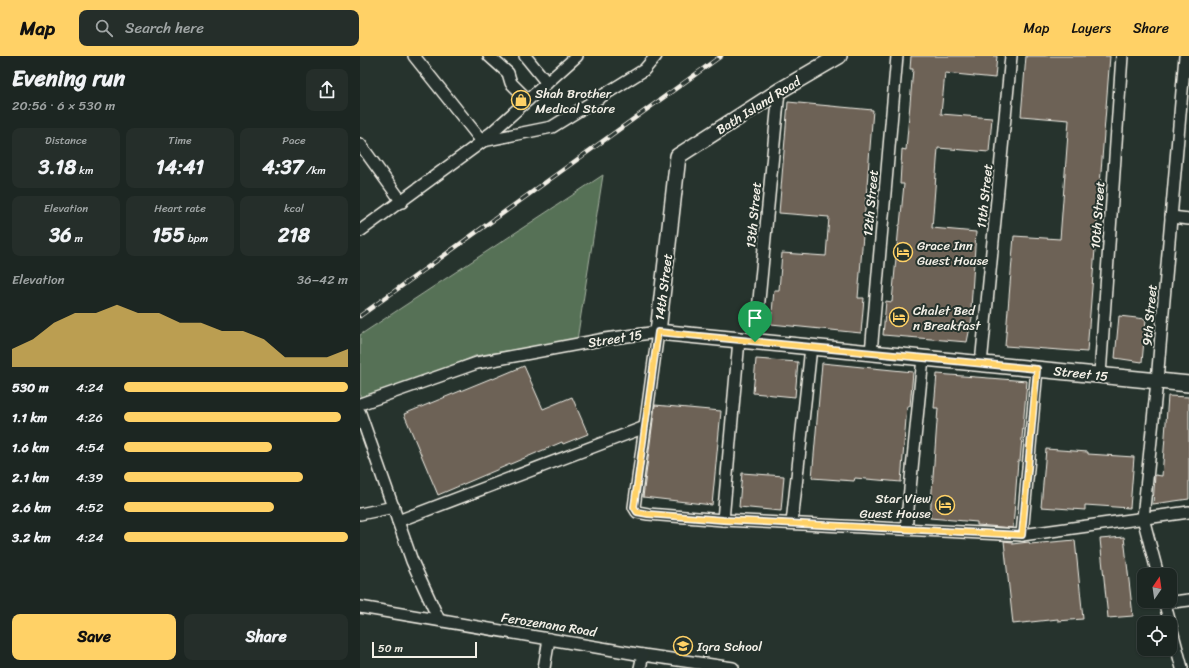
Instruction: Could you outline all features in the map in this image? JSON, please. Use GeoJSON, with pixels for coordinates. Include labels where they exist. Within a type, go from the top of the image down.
{"type":"FeatureCollection","features":[{"type":"Feature","properties":{"kind":"street"},"geometry":{"type":"LineString","coordinates":[[414,56],[482,141]]}},
{"type":"Feature","properties":{"kind":"street"},"geometry":{"type":"LineString","coordinates":[[489,56],[508,73],[511,83],[528,100]]}},
{"type":"Feature","properties":{"kind":"street"},"geometry":{"type":"LineString","coordinates":[[525,56],[547,83]]}},
{"type":"Feature","properties":{"kind":"street"},"geometry":{"type":"LineString","coordinates":[[360,232],[482,141],[577,56]]}},
{"type":"Feature","properties":{"kind":"street"},"geometry":{"type":"LineString","coordinates":[[482,141],[552,127],[644,70],[656,56]]}},
{"type":"Feature","properties":{"kind":"street","name":"Bath Island Road"},"geometry":{"type":"LineString","coordinates":[[678,156],[779,91],[839,56]]}},
{"type":"Feature","properties":{"kind":"street","name":"12th Street"},"geometry":{"type":"LineString","coordinates":[[871,353],[897,56]]}},
{"type":"Feature","properties":{"kind":"street","name":"11th Street"},"geometry":{"type":"LineString","coordinates":[[981,364],[1012,56]]}},
{"type":"Feature","properties":{"kind":"street","name":"10th Street"},"geometry":{"type":"LineString","coordinates":[[1100,375],[1122,56]]}},
{"type":"Feature","properties":{"kind":"street","name":"9th Street"},"geometry":{"type":"LineString","coordinates":[[1156,568],[1143,518],[1157,381],[1185,56]]}},
{"type":"Feature","properties":{"kind":"street","name":"13th Street"},"geometry":{"type":"LineString","coordinates":[[755,342],[779,91]]}},
{"type":"Feature","properties":{"kind":"street"},"geometry":{"type":"LineString","coordinates":[[360,144],[402,202]]}},
{"type":"Feature","properties":{"kind":"street","name":"14th Street"},"geometry":{"type":"LineString","coordinates":[[678,156],[658,332],[634,507],[637,512],[648,514],[723,520]]}},
{"type":"Feature","properties":{"kind":"street"},"geometry":{"type":"LineString","coordinates":[[1171,218],[1189,219]]}},
{"type":"Feature","properties":{"kind":"street","name":"Street 15"},"geometry":{"type":"LineString","coordinates":[[360,404],[476,363],[605,339],[658,332],[1189,384]]}},
{"type":"Feature","properties":{"kind":"street"},"geometry":{"type":"LineString","coordinates":[[739,340],[723,520],[1022,535],[1189,512]]}},
{"type":"Feature","properties":{"kind":"street"},"geometry":{"type":"LineString","coordinates":[[792,523],[811,347]]}},
{"type":"Feature","properties":{"kind":"street"},"geometry":{"type":"LineString","coordinates":[[906,529],[923,358]]}},
{"type":"Feature","properties":{"kind":"street"},"geometry":{"type":"LineString","coordinates":[[1022,535],[1037,369]]}},
{"type":"Feature","properties":{"kind":"street"},"geometry":{"type":"LineString","coordinates":[[360,413],[412,561],[439,620]]}},
{"type":"Feature","properties":{"kind":"street"},"geometry":{"type":"LineString","coordinates":[[398,521],[645,427]]}},
{"type":"Feature","properties":{"kind":"street"},"geometry":{"type":"LineString","coordinates":[[360,514],[394,508]]}},
{"type":"Feature","properties":{"kind":"street"},"geometry":{"type":"LineString","coordinates":[[1177,601],[1189,600]]}},
{"type":"Feature","properties":{"kind":"street","name":"Ferozenana Road"},"geometry":{"type":"LineString","coordinates":[[360,607],[733,668]]}},
{"type":"Feature","properties":{"kind":"street"},"geometry":{"type":"LineString","coordinates":[[544,668],[549,639]]}},
{"type":"Feature","properties":{"kind":"street"},"geometry":{"type":"LineString","coordinates":[[1177,649],[1182,668]]}},
{"type":"Feature","properties":{"kind":"street"},"geometry":{"type":"LineString","coordinates":[[640,668],[643,654]]}},
{"type":"Feature","properties":{"kind":"green space"},"geometry":{"type":"Polygon","coordinates":[[[603,175],[577,340],[475,356],[437,372],[360,400],[360,335],[603,175]]]}},
{"type":"Feature","properties":{"kind":"building"},"geometry":{"type":"Polygon","coordinates":[[[911,56],[997,56],[995,78],[945,73],[941,114],[992,118],[989,152],[938,148],[932,228],[976,232],[971,308],[974,308],[967,342],[883,335],[886,301],[892,302],[900,225],[904,184],[900,184],[902,149],[906,150],[913,69],[910,69],[911,56]]]}},
{"type":"Feature","properties":{"kind":"building"},"geometry":{"type":"Polygon","coordinates":[[[1026,56],[1110,56],[1087,352],[1005,346],[1014,236],[1060,239],[1069,120],[1021,116],[1026,56]]]}},
{"type":"Feature","properties":{"kind":"building"},"geometry":{"type":"Polygon","coordinates":[[[788,102],[873,110],[858,298],[864,298],[861,333],[771,324],[774,290],[779,290],[782,253],[826,256],[829,217],[779,213],[788,102]]]}},
{"type":"Feature","properties":{"kind":"building"},"geometry":{"type":"Polygon","coordinates":[[[1119,316],[1146,319],[1142,362],[1115,358],[1119,316]]]}},
{"type":"Feature","properties":{"kind":"building"},"geometry":{"type":"Polygon","coordinates":[[[756,359],[798,362],[795,397],[753,393],[756,359]]]}},
{"type":"Feature","properties":{"kind":"building"},"geometry":{"type":"Polygon","coordinates":[[[822,363],[913,372],[910,406],[907,406],[901,482],[855,478],[854,481],[812,478],[822,363]]]}},
{"type":"Feature","properties":{"kind":"building"},"geometry":{"type":"Polygon","coordinates":[[[524,366],[543,409],[572,397],[588,434],[563,444],[562,442],[438,495],[404,414],[524,366]]]}},
{"type":"Feature","properties":{"kind":"building"},"geometry":{"type":"Polygon","coordinates":[[[937,374],[1027,381],[1020,461],[1018,461],[1013,528],[977,525],[977,522],[930,518],[938,408],[934,408],[937,374]]]}},
{"type":"Feature","properties":{"kind":"building"},"geometry":{"type":"Polygon","coordinates":[[[1168,396],[1189,397],[1189,499],[1153,504],[1155,475],[1162,476],[1168,396]]]}},
{"type":"Feature","properties":{"kind":"building"},"geometry":{"type":"Polygon","coordinates":[[[655,405],[721,411],[712,505],[643,497],[655,405]]]}},
{"type":"Feature","properties":{"kind":"building"},"geometry":{"type":"Polygon","coordinates":[[[1046,449],[1134,457],[1130,508],[1085,505],[1085,510],[1041,507],[1046,449]]]}},
{"type":"Feature","properties":{"kind":"building"},"geometry":{"type":"Polygon","coordinates":[[[742,473],[784,476],[781,511],[739,507],[742,473]]]}},
{"type":"Feature","properties":{"kind":"building"},"geometry":{"type":"Polygon","coordinates":[[[1124,537],[1133,616],[1108,618],[1100,539],[1124,537]]]}},
{"type":"Feature","properties":{"kind":"building"},"geometry":{"type":"Polygon","coordinates":[[[1075,540],[1083,619],[1058,621],[1058,619],[1013,624],[1004,541],[1012,542],[1012,544],[1029,542],[1030,544],[1075,540]]]}},
{"type":"Feature","properties":{"kind":"railway"},"geometry":{"type":"LineString","coordinates":[[360,316],[721,56]]}},
{"type":"Feature","properties":{"kind":"place","name":"Shah Brother Medical Store"},"geometry":{"type":"Point","coordinates":[521,100]}},
{"type":"Feature","properties":{"kind":"place","name":"Grace Inn Guest House"},"geometry":{"type":"Point","coordinates":[903,252]}},
{"type":"Feature","properties":{"kind":"place","name":"Chalet Bed n Breakfast"},"geometry":{"type":"Point","coordinates":[899,317]}},
{"type":"Feature","properties":{"kind":"place","name":"Star View Guest House"},"geometry":{"type":"Point","coordinates":[945,505]}},
{"type":"Feature","properties":{"kind":"place","name":"Iqra School"},"geometry":{"type":"Point","coordinates":[683,646]}},
{"type":"Feature","properties":{"kind":"route"},"geometry":{"type":"LineString","coordinates":[[658,332],[755,342],[1037,369],[1022,535],[723,520],[637,512],[634,507],[658,332]]}}]}
